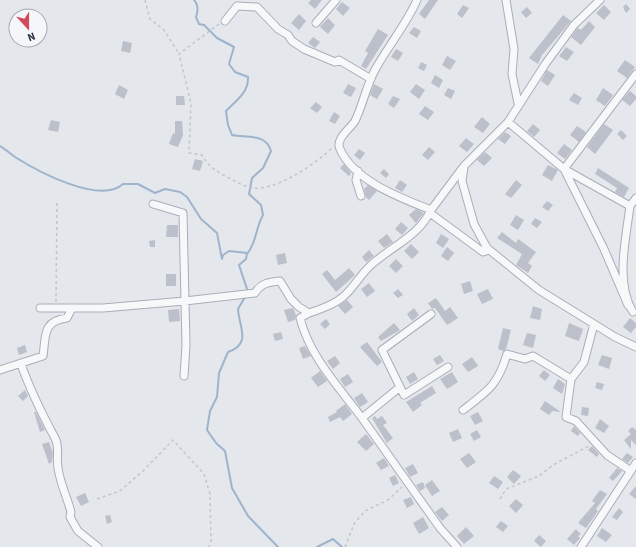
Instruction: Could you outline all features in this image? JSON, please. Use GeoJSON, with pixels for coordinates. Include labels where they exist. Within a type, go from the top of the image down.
{"type":"FeatureCollection","features":[{"type":"Feature","properties":{"kind":"street"},"geometry":{"type":"LineString","coordinates":[[316,23],[336,0]]}},
{"type":"Feature","properties":{"kind":"street"},"geometry":{"type":"LineString","coordinates":[[417,0],[371,79],[355,121],[339,142],[339,148],[350,165],[379,188],[431,211],[483,252],[489,250]]}},
{"type":"Feature","properties":{"kind":"street"},"geometry":{"type":"LineString","coordinates":[[506,0],[514,49],[512,74],[518,103]]}},
{"type":"Feature","properties":{"kind":"street"},"geometry":{"type":"LineString","coordinates":[[458,547],[440,528],[408,481],[316,358],[307,341],[300,318],[345,295],[370,265],[414,232],[427,219],[431,211],[464,166],[508,122],[518,103],[574,26],[600,0]]}},
{"type":"Feature","properties":{"kind":"street"},"geometry":{"type":"LineString","coordinates":[[225,20],[237,6],[258,4],[278,29],[288,35],[292,41],[304,49],[335,62],[339,60],[371,79]]}},
{"type":"Feature","properties":{"kind":"street"},"geometry":{"type":"LineString","coordinates":[[564,169],[636,74]]}},
{"type":"Feature","properties":{"kind":"street"},"geometry":{"type":"LineString","coordinates":[[508,122],[564,169],[630,206]]}},
{"type":"Feature","properties":{"kind":"street"},"geometry":{"type":"LineString","coordinates":[[464,166],[462,181],[474,224],[489,250],[539,290],[594,324],[636,347]]}},
{"type":"Feature","properties":{"kind":"street"},"geometry":{"type":"LineString","coordinates":[[564,169],[604,250],[628,305],[633,312]]}},
{"type":"Feature","properties":{"kind":"street"},"geometry":{"type":"LineString","coordinates":[[358,171],[356,180],[358,191],[361,196]]}},
{"type":"Feature","properties":{"kind":"street"},"geometry":{"type":"LineString","coordinates":[[628,305],[622,270],[630,206],[636,198]]}},
{"type":"Feature","properties":{"kind":"street"},"geometry":{"type":"LineString","coordinates":[[153,204],[183,213],[186,345],[184,376]]}},
{"type":"Feature","properties":{"kind":"street"},"geometry":{"type":"LineString","coordinates":[[40,308],[103,308],[185,301],[255,293],[258,288],[266,283],[280,281],[291,299],[299,307],[309,313]]}},
{"type":"Feature","properties":{"kind":"street"},"geometry":{"type":"LineString","coordinates":[[0,370],[43,356],[47,328],[55,320],[67,318],[72,308]]}},
{"type":"Feature","properties":{"kind":"street"},"geometry":{"type":"LineString","coordinates":[[431,314],[382,350],[404,395],[448,367]]}},
{"type":"Feature","properties":{"kind":"street"},"geometry":{"type":"LineString","coordinates":[[594,324],[584,362],[571,379],[566,417],[576,421],[607,455],[631,471]]}},
{"type":"Feature","properties":{"kind":"street"},"geometry":{"type":"LineString","coordinates":[[463,410],[496,383],[502,370],[506,354],[525,359],[533,356],[571,379]]}},
{"type":"Feature","properties":{"kind":"street"},"geometry":{"type":"LineString","coordinates":[[21,364],[31,390],[42,411],[44,419],[55,438],[58,452],[57,467],[71,512],[70,517],[78,531],[98,547]]}},
{"type":"Feature","properties":{"kind":"street"},"geometry":{"type":"LineString","coordinates":[[362,418],[400,387]]}},
{"type":"Feature","properties":{"kind":"street"},"geometry":{"type":"LineString","coordinates":[[581,547],[636,463]]}},
{"type":"Feature","properties":{"kind":"path"},"geometry":{"type":"LineString","coordinates":[[145,0],[150,20],[164,30],[179,54],[191,103],[189,153],[202,155],[206,163],[216,171],[245,186],[254,188],[271,185],[293,177],[306,167],[321,159],[339,142]]}},
{"type":"Feature","properties":{"kind":"path"},"geometry":{"type":"LineString","coordinates":[[179,54],[225,20]]}},
{"type":"Feature","properties":{"kind":"path"},"geometry":{"type":"LineString","coordinates":[[56,308],[57,203]]}},
{"type":"Feature","properties":{"kind":"path"},"geometry":{"type":"LineString","coordinates":[[97,499],[120,492],[173,440],[204,474],[210,494],[209,547]]}},
{"type":"Feature","properties":{"kind":"path"},"geometry":{"type":"LineString","coordinates":[[500,499],[506,489],[540,476],[553,465],[583,450],[595,441]]}},
{"type":"Feature","properties":{"kind":"path"},"geometry":{"type":"LineString","coordinates":[[345,547],[354,524],[365,511],[388,500],[408,481]]}},
{"type":"Feature","properties":{"kind":"building"},"geometry":{"type":"Polygon","coordinates":[[[311,0],[322,0],[315,9],[308,3],[311,0]]]}},
{"type":"Feature","properties":{"kind":"building"},"geometry":{"type":"Polygon","coordinates":[[[429,0],[438,0],[425,19],[419,14],[429,0]]]}},
{"type":"Feature","properties":{"kind":"building"},"geometry":{"type":"Polygon","coordinates":[[[342,2],[350,8],[343,16],[336,9],[342,2]]]}},
{"type":"Feature","properties":{"kind":"building"},"geometry":{"type":"Polygon","coordinates":[[[626,4],[630,9],[626,13],[623,7],[626,4]]]}},
{"type":"Feature","properties":{"kind":"building"},"geometry":{"type":"Polygon","coordinates":[[[463,5],[469,8],[462,18],[457,14],[463,5]]]}},
{"type":"Feature","properties":{"kind":"building"},"geometry":{"type":"Polygon","coordinates":[[[604,5],[611,12],[604,20],[596,13],[604,5]]]}},
{"type":"Feature","properties":{"kind":"building"},"geometry":{"type":"Polygon","coordinates":[[[527,7],[532,13],[526,18],[521,12],[527,7]]]}},
{"type":"Feature","properties":{"kind":"building"},"geometry":{"type":"Polygon","coordinates":[[[299,14],[306,21],[299,30],[291,23],[299,14]]]}},
{"type":"Feature","properties":{"kind":"building"},"geometry":{"type":"Polygon","coordinates":[[[563,15],[571,21],[542,55],[538,64],[529,58],[563,15]]]}},
{"type":"Feature","properties":{"kind":"building"},"geometry":{"type":"Polygon","coordinates":[[[328,18],[335,25],[328,34],[320,27],[328,18]]]}},
{"type":"Feature","properties":{"kind":"building"},"geometry":{"type":"Polygon","coordinates":[[[589,21],[595,27],[581,45],[571,37],[578,28],[581,30],[589,21]]]}},
{"type":"Feature","properties":{"kind":"building"},"geometry":{"type":"Polygon","coordinates":[[[414,27],[421,31],[417,38],[409,33],[414,27]]]}},
{"type":"Feature","properties":{"kind":"building"},"geometry":{"type":"Polygon","coordinates":[[[378,29],[388,35],[366,69],[361,66],[368,53],[365,51],[378,29]]]}},
{"type":"Feature","properties":{"kind":"building"},"geometry":{"type":"Polygon","coordinates":[[[313,37],[320,42],[315,48],[308,43],[313,37]]]}},
{"type":"Feature","properties":{"kind":"building"},"geometry":{"type":"Polygon","coordinates":[[[123,41],[132,43],[130,53],[121,51],[123,41]]]}},
{"type":"Feature","properties":{"kind":"building"},"geometry":{"type":"Polygon","coordinates":[[[566,47],[574,52],[567,61],[559,56],[566,47]]]}},
{"type":"Feature","properties":{"kind":"building"},"geometry":{"type":"Polygon","coordinates":[[[396,49],[403,53],[398,61],[391,57],[396,49]]]}},
{"type":"Feature","properties":{"kind":"building"},"geometry":{"type":"Polygon","coordinates":[[[447,56],[456,61],[450,70],[442,65],[447,56]]]}},
{"type":"Feature","properties":{"kind":"building"},"geometry":{"type":"Polygon","coordinates":[[[625,60],[635,67],[627,78],[617,71],[625,60]]]}},
{"type":"Feature","properties":{"kind":"building"},"geometry":{"type":"Polygon","coordinates":[[[421,62],[427,65],[424,71],[418,68],[421,62]]]}},
{"type":"Feature","properties":{"kind":"building"},"geometry":{"type":"Polygon","coordinates":[[[547,70],[555,75],[548,86],[541,81],[547,70]]]}},
{"type":"Feature","properties":{"kind":"building"},"geometry":{"type":"Polygon","coordinates":[[[435,75],[443,80],[439,88],[431,83],[435,75]]]}},
{"type":"Feature","properties":{"kind":"building"},"geometry":{"type":"Polygon","coordinates":[[[348,84],[356,88],[351,97],[343,93],[348,84]]]}},
{"type":"Feature","properties":{"kind":"building"},"geometry":{"type":"Polygon","coordinates":[[[374,84],[383,89],[377,99],[370,95],[374,84]]]}},
{"type":"Feature","properties":{"kind":"building"},"geometry":{"type":"Polygon","coordinates":[[[416,84],[425,90],[419,99],[410,92],[416,84]]]}},
{"type":"Feature","properties":{"kind":"building"},"geometry":{"type":"Polygon","coordinates":[[[119,85],[128,90],[124,99],[115,94],[119,85]]]}},
{"type":"Feature","properties":{"kind":"building"},"geometry":{"type":"Polygon","coordinates":[[[448,88],[455,91],[451,99],[444,95],[448,88]]]}},
{"type":"Feature","properties":{"kind":"building"},"geometry":{"type":"Polygon","coordinates":[[[603,88],[613,95],[605,106],[596,100],[603,88]]]}},
{"type":"Feature","properties":{"kind":"building"},"geometry":{"type":"Polygon","coordinates":[[[630,91],[636,96],[636,99],[630,106],[622,100],[630,91]]]}},
{"type":"Feature","properties":{"kind":"building"},"geometry":{"type":"Polygon","coordinates":[[[574,93],[582,98],[578,105],[569,100],[574,93]]]}},
{"type":"Feature","properties":{"kind":"building"},"geometry":{"type":"Polygon","coordinates":[[[176,96],[184,96],[185,105],[176,105],[176,96]]]}},
{"type":"Feature","properties":{"kind":"building"},"geometry":{"type":"Polygon","coordinates":[[[393,96],[400,99],[394,108],[388,104],[393,96]]]}},
{"type":"Feature","properties":{"kind":"building"},"geometry":{"type":"Polygon","coordinates":[[[316,102],[322,107],[317,113],[310,108],[316,102]]]}},
{"type":"Feature","properties":{"kind":"building"},"geometry":{"type":"Polygon","coordinates":[[[425,106],[434,112],[428,120],[419,114],[425,106]]]}},
{"type":"Feature","properties":{"kind":"building"},"geometry":{"type":"Polygon","coordinates":[[[334,112],[340,116],[335,124],[329,121],[334,112]]]}},
{"type":"Feature","properties":{"kind":"building"},"geometry":{"type":"Polygon","coordinates":[[[482,117],[490,124],[483,133],[474,127],[482,117]]]}},
{"type":"Feature","properties":{"kind":"building"},"geometry":{"type":"Polygon","coordinates":[[[51,120],[60,122],[58,132],[48,130],[51,120]]]}},
{"type":"Feature","properties":{"kind":"building"},"geometry":{"type":"Polygon","coordinates":[[[175,121],[182,121],[183,135],[178,147],[169,144],[173,133],[175,134],[175,121]]]}},
{"type":"Feature","properties":{"kind":"building"},"geometry":{"type":"Polygon","coordinates":[[[533,124],[540,130],[534,137],[527,131],[533,124]]]}},
{"type":"Feature","properties":{"kind":"building"},"geometry":{"type":"Polygon","coordinates":[[[604,124],[613,130],[595,154],[587,147],[604,124]]]}},
{"type":"Feature","properties":{"kind":"building"},"geometry":{"type":"Polygon","coordinates":[[[577,126],[586,132],[579,142],[570,135],[577,126]]]}},
{"type":"Feature","properties":{"kind":"building"},"geometry":{"type":"Polygon","coordinates":[[[621,130],[627,136],[623,140],[617,134],[621,130]]]}},
{"type":"Feature","properties":{"kind":"building"},"geometry":{"type":"Polygon","coordinates":[[[505,132],[511,136],[505,144],[498,139],[505,132]]]}},
{"type":"Feature","properties":{"kind":"building"},"geometry":{"type":"Polygon","coordinates":[[[466,138],[474,144],[467,152],[459,146],[466,138]]]}},
{"type":"Feature","properties":{"kind":"building"},"geometry":{"type":"Polygon","coordinates":[[[564,144],[572,150],[565,159],[557,153],[564,144]]]}},
{"type":"Feature","properties":{"kind":"building"},"geometry":{"type":"Polygon","coordinates":[[[429,147],[435,152],[428,160],[422,155],[429,147]]]}},
{"type":"Feature","properties":{"kind":"building"},"geometry":{"type":"Polygon","coordinates":[[[359,149],[365,153],[360,160],[354,155],[359,149]]]}},
{"type":"Feature","properties":{"kind":"building"},"geometry":{"type":"Polygon","coordinates":[[[485,152],[492,158],[484,166],[477,160],[485,152]]]}},
{"type":"Feature","properties":{"kind":"building"},"geometry":{"type":"Polygon","coordinates":[[[195,159],[203,161],[200,171],[192,169],[195,159]]]}},
{"type":"Feature","properties":{"kind":"building"},"geometry":{"type":"Polygon","coordinates":[[[344,164],[351,173],[349,176],[340,168],[344,164]]]}},
{"type":"Feature","properties":{"kind":"building"},"geometry":{"type":"Polygon","coordinates":[[[548,165],[558,170],[552,181],[542,175],[548,165]]]}},
{"type":"Feature","properties":{"kind":"building"},"geometry":{"type":"Polygon","coordinates":[[[598,168],[629,188],[624,197],[615,192],[617,188],[595,174],[598,168]]]}},
{"type":"Feature","properties":{"kind":"building"},"geometry":{"type":"Polygon","coordinates":[[[384,169],[389,174],[386,178],[380,173],[384,169]]]}},
{"type":"Feature","properties":{"kind":"building"},"geometry":{"type":"Polygon","coordinates":[[[400,180],[407,185],[402,192],[395,188],[400,180]]]}},
{"type":"Feature","properties":{"kind":"building"},"geometry":{"type":"Polygon","coordinates":[[[516,180],[522,185],[511,198],[505,194],[516,180]]]}},
{"type":"Feature","properties":{"kind":"building"},"geometry":{"type":"Polygon","coordinates":[[[368,185],[377,191],[369,200],[366,197],[364,189],[368,185]]]}},
{"type":"Feature","properties":{"kind":"building"},"geometry":{"type":"Polygon","coordinates":[[[547,201],[553,205],[548,211],[542,207],[547,201]]]}},
{"type":"Feature","properties":{"kind":"building"},"geometry":{"type":"Polygon","coordinates":[[[416,209],[424,213],[416,223],[409,215],[416,209]]]}},
{"type":"Feature","properties":{"kind":"building"},"geometry":{"type":"Polygon","coordinates":[[[516,215],[524,220],[518,230],[510,225],[516,215]]]}},
{"type":"Feature","properties":{"kind":"building"},"geometry":{"type":"Polygon","coordinates":[[[535,218],[542,222],[537,228],[531,224],[535,218]]]}},
{"type":"Feature","properties":{"kind":"building"},"geometry":{"type":"Polygon","coordinates":[[[401,222],[408,228],[402,235],[395,229],[401,222]]]}},
{"type":"Feature","properties":{"kind":"building"},"geometry":{"type":"Polygon","coordinates":[[[167,225],[178,225],[178,237],[166,237],[167,225]]]}},
{"type":"Feature","properties":{"kind":"building"},"geometry":{"type":"Polygon","coordinates":[[[502,232],[516,243],[518,239],[536,252],[528,263],[532,266],[528,273],[516,265],[522,254],[497,238],[502,232]]]}},
{"type":"Feature","properties":{"kind":"building"},"geometry":{"type":"Polygon","coordinates":[[[387,234],[393,242],[384,248],[378,241],[387,234]]]}},
{"type":"Feature","properties":{"kind":"building"},"geometry":{"type":"Polygon","coordinates":[[[441,234],[449,239],[443,248],[436,243],[441,234]]]}},
{"type":"Feature","properties":{"kind":"building"},"geometry":{"type":"Polygon","coordinates":[[[155,240],[155,247],[150,247],[149,241],[155,240]]]}},
{"type":"Feature","properties":{"kind":"building"},"geometry":{"type":"Polygon","coordinates":[[[411,244],[419,252],[412,259],[404,251],[411,244]]]}},
{"type":"Feature","properties":{"kind":"building"},"geometry":{"type":"Polygon","coordinates":[[[447,247],[454,253],[448,261],[441,256],[447,247]]]}},
{"type":"Feature","properties":{"kind":"building"},"geometry":{"type":"Polygon","coordinates":[[[369,250],[374,256],[366,262],[362,257],[369,250]]]}},
{"type":"Feature","properties":{"kind":"building"},"geometry":{"type":"Polygon","coordinates":[[[285,253],[287,263],[278,265],[276,255],[285,253]]]}},
{"type":"Feature","properties":{"kind":"building"},"geometry":{"type":"Polygon","coordinates":[[[396,259],[403,266],[396,273],[389,266],[396,259]]]}},
{"type":"Feature","properties":{"kind":"building"},"geometry":{"type":"Polygon","coordinates":[[[349,268],[355,275],[336,292],[322,274],[327,270],[335,280],[349,268]]]}},
{"type":"Feature","properties":{"kind":"building"},"geometry":{"type":"Polygon","coordinates":[[[166,274],[176,274],[176,286],[166,286],[166,274]]]}},
{"type":"Feature","properties":{"kind":"building"},"geometry":{"type":"Polygon","coordinates":[[[470,281],[473,291],[464,294],[461,284],[470,281]]]}},
{"type":"Feature","properties":{"kind":"building"},"geometry":{"type":"Polygon","coordinates":[[[369,283],[375,291],[367,297],[361,289],[369,283]]]}},
{"type":"Feature","properties":{"kind":"building"},"geometry":{"type":"Polygon","coordinates":[[[398,289],[403,295],[398,298],[393,293],[398,289]]]}},
{"type":"Feature","properties":{"kind":"building"},"geometry":{"type":"Polygon","coordinates":[[[488,289],[493,299],[482,304],[477,294],[488,289]]]}},
{"type":"Feature","properties":{"kind":"building"},"geometry":{"type":"Polygon","coordinates":[[[436,298],[445,311],[450,307],[458,318],[447,325],[435,308],[432,309],[428,303],[436,298]]]}},
{"type":"Feature","properties":{"kind":"building"},"geometry":{"type":"Polygon","coordinates":[[[347,300],[353,307],[345,314],[338,306],[347,300]]]}},
{"type":"Feature","properties":{"kind":"building"},"geometry":{"type":"Polygon","coordinates":[[[533,306],[542,309],[540,320],[530,318],[533,306]]]}},
{"type":"Feature","properties":{"kind":"building"},"geometry":{"type":"Polygon","coordinates":[[[293,308],[296,315],[295,320],[288,322],[284,310],[293,308]]]}},
{"type":"Feature","properties":{"kind":"building"},"geometry":{"type":"Polygon","coordinates":[[[414,308],[419,315],[412,321],[407,314],[414,308]]]}},
{"type":"Feature","properties":{"kind":"building"},"geometry":{"type":"Polygon","coordinates":[[[179,309],[180,321],[169,322],[168,310],[179,309]]]}},
{"type":"Feature","properties":{"kind":"building"},"geometry":{"type":"Polygon","coordinates":[[[630,318],[636,323],[636,327],[631,333],[623,327],[630,318]]]}},
{"type":"Feature","properties":{"kind":"building"},"geometry":{"type":"Polygon","coordinates":[[[326,319],[330,324],[325,329],[320,324],[326,319]]]}},
{"type":"Feature","properties":{"kind":"building"},"geometry":{"type":"Polygon","coordinates":[[[394,323],[400,330],[381,341],[378,337],[394,323]]]}},
{"type":"Feature","properties":{"kind":"building"},"geometry":{"type":"Polygon","coordinates":[[[569,323],[583,329],[579,341],[565,336],[569,323]]]}},
{"type":"Feature","properties":{"kind":"building"},"geometry":{"type":"Polygon","coordinates":[[[503,328],[511,330],[506,349],[503,351],[498,349],[503,328]]]}},
{"type":"Feature","properties":{"kind":"building"},"geometry":{"type":"Polygon","coordinates":[[[281,332],[283,339],[275,341],[273,334],[281,332]]]}},
{"type":"Feature","properties":{"kind":"building"},"geometry":{"type":"Polygon","coordinates":[[[527,333],[536,335],[533,348],[523,345],[527,333]]]}},
{"type":"Feature","properties":{"kind":"building"},"geometry":{"type":"Polygon","coordinates":[[[367,342],[382,362],[377,366],[360,347],[367,342]]]}},
{"type":"Feature","properties":{"kind":"building"},"geometry":{"type":"Polygon","coordinates":[[[25,345],[27,352],[19,355],[17,348],[25,345]]]}},
{"type":"Feature","properties":{"kind":"building"},"geometry":{"type":"Polygon","coordinates":[[[305,346],[311,356],[303,359],[299,348],[305,346]]]}},
{"type":"Feature","properties":{"kind":"building"},"geometry":{"type":"Polygon","coordinates":[[[440,355],[444,361],[437,365],[433,359],[440,355]]]}},
{"type":"Feature","properties":{"kind":"building"},"geometry":{"type":"Polygon","coordinates":[[[602,355],[612,358],[609,369],[598,365],[602,355]]]}},
{"type":"Feature","properties":{"kind":"building"},"geometry":{"type":"Polygon","coordinates":[[[335,356],[340,363],[333,369],[327,361],[335,356]]]}},
{"type":"Feature","properties":{"kind":"building"},"geometry":{"type":"Polygon","coordinates":[[[472,357],[478,366],[468,372],[462,364],[472,357]]]}},
{"type":"Feature","properties":{"kind":"building"},"geometry":{"type":"Polygon","coordinates":[[[544,370],[550,375],[545,381],[539,376],[544,370]]]}},
{"type":"Feature","properties":{"kind":"building"},"geometry":{"type":"Polygon","coordinates":[[[320,371],[327,381],[318,387],[311,378],[320,371]]]}},
{"type":"Feature","properties":{"kind":"building"},"geometry":{"type":"Polygon","coordinates":[[[414,372],[418,379],[410,384],[406,377],[414,372]]]}},
{"type":"Feature","properties":{"kind":"building"},"geometry":{"type":"Polygon","coordinates":[[[452,372],[458,382],[447,389],[440,379],[452,372]]]}},
{"type":"Feature","properties":{"kind":"building"},"geometry":{"type":"Polygon","coordinates":[[[348,374],[353,382],[345,387],[340,379],[348,374]]]}},
{"type":"Feature","properties":{"kind":"building"},"geometry":{"type":"Polygon","coordinates":[[[558,379],[565,384],[562,394],[553,388],[558,379]]]}},
{"type":"Feature","properties":{"kind":"building"},"geometry":{"type":"Polygon","coordinates":[[[597,382],[604,384],[602,390],[595,388],[597,382]]]}},
{"type":"Feature","properties":{"kind":"building"},"geometry":{"type":"Polygon","coordinates":[[[432,386],[436,393],[420,403],[422,405],[413,412],[406,402],[432,386]]]}},
{"type":"Feature","properties":{"kind":"building"},"geometry":{"type":"Polygon","coordinates":[[[25,390],[28,396],[23,401],[18,396],[25,390]]]}},
{"type":"Feature","properties":{"kind":"building"},"geometry":{"type":"Polygon","coordinates":[[[362,393],[368,402],[360,407],[354,398],[362,393]]]}},
{"type":"Feature","properties":{"kind":"building"},"geometry":{"type":"Polygon","coordinates":[[[545,401],[561,412],[552,411],[549,415],[540,409],[545,401]]]}},
{"type":"Feature","properties":{"kind":"building"},"geometry":{"type":"Polygon","coordinates":[[[345,404],[352,414],[343,421],[340,417],[330,422],[328,417],[337,412],[336,411],[345,404]]]}},
{"type":"Feature","properties":{"kind":"building"},"geometry":{"type":"Polygon","coordinates":[[[582,407],[589,408],[588,416],[581,415],[582,407]]]}},
{"type":"Feature","properties":{"kind":"building"},"geometry":{"type":"Polygon","coordinates":[[[34,412],[36,412],[45,430],[40,432],[34,412]]]}},
{"type":"Feature","properties":{"kind":"building"},"geometry":{"type":"Polygon","coordinates":[[[478,412],[483,421],[475,425],[470,416],[478,412]]]}},
{"type":"Feature","properties":{"kind":"building"},"geometry":{"type":"Polygon","coordinates":[[[375,416],[377,419],[382,416],[387,423],[383,425],[393,438],[387,443],[372,418],[375,416]]]}},
{"type":"Feature","properties":{"kind":"building"},"geometry":{"type":"Polygon","coordinates":[[[600,419],[609,426],[604,433],[595,428],[600,419]]]}},
{"type":"Feature","properties":{"kind":"building"},"geometry":{"type":"Polygon","coordinates":[[[574,426],[580,433],[578,436],[571,431],[574,426]]]}},
{"type":"Feature","properties":{"kind":"building"},"geometry":{"type":"Polygon","coordinates":[[[632,427],[636,430],[636,445],[631,440],[631,449],[624,440],[631,434],[628,431],[632,427]]]}},
{"type":"Feature","properties":{"kind":"building"},"geometry":{"type":"Polygon","coordinates":[[[458,429],[462,438],[453,442],[449,433],[458,429]]]}},
{"type":"Feature","properties":{"kind":"building"},"geometry":{"type":"Polygon","coordinates":[[[477,430],[481,437],[474,441],[470,434],[477,430]]]}},
{"type":"Feature","properties":{"kind":"building"},"geometry":{"type":"Polygon","coordinates":[[[366,434],[374,444],[366,451],[357,442],[366,434]]]}},
{"type":"Feature","properties":{"kind":"building"},"geometry":{"type":"Polygon","coordinates":[[[49,442],[53,453],[52,462],[49,464],[42,444],[49,442]]]}},
{"type":"Feature","properties":{"kind":"building"},"geometry":{"type":"Polygon","coordinates":[[[592,446],[599,454],[597,457],[588,450],[592,446]]]}},
{"type":"Feature","properties":{"kind":"building"},"geometry":{"type":"Polygon","coordinates":[[[469,453],[476,462],[467,468],[460,459],[469,453]]]}},
{"type":"Feature","properties":{"kind":"building"},"geometry":{"type":"Polygon","coordinates":[[[627,453],[633,457],[628,463],[622,459],[627,453]]]}},
{"type":"Feature","properties":{"kind":"building"},"geometry":{"type":"Polygon","coordinates":[[[384,458],[389,466],[381,470],[376,463],[384,458]]]}},
{"type":"Feature","properties":{"kind":"building"},"geometry":{"type":"Polygon","coordinates":[[[413,464],[418,473],[410,477],[405,468],[413,464]]]}},
{"type":"Feature","properties":{"kind":"building"},"geometry":{"type":"Polygon","coordinates":[[[617,468],[622,471],[613,481],[609,478],[617,468]]]}},
{"type":"Feature","properties":{"kind":"building"},"geometry":{"type":"Polygon","coordinates":[[[513,470],[521,476],[514,484],[507,477],[513,470]]]}},
{"type":"Feature","properties":{"kind":"building"},"geometry":{"type":"Polygon","coordinates":[[[395,475],[399,483],[393,486],[389,478],[395,475]]]}},
{"type":"Feature","properties":{"kind":"building"},"geometry":{"type":"Polygon","coordinates":[[[494,476],[503,482],[498,489],[489,483],[494,476]]]}},
{"type":"Feature","properties":{"kind":"building"},"geometry":{"type":"Polygon","coordinates":[[[432,480],[440,491],[432,496],[425,485],[432,480]]]}},
{"type":"Feature","properties":{"kind":"building"},"geometry":{"type":"Polygon","coordinates":[[[423,482],[425,488],[420,491],[416,485],[423,482]]]}},
{"type":"Feature","properties":{"kind":"building"},"geometry":{"type":"Polygon","coordinates":[[[636,486],[636,499],[629,494],[636,486]]]}},
{"type":"Feature","properties":{"kind":"building"},"geometry":{"type":"Polygon","coordinates":[[[600,490],[607,494],[596,509],[598,511],[586,528],[578,523],[595,503],[592,501],[600,490]]]}},
{"type":"Feature","properties":{"kind":"building"},"geometry":{"type":"Polygon","coordinates":[[[85,493],[89,502],[81,506],[76,497],[85,493]]]}},
{"type":"Feature","properties":{"kind":"building"},"geometry":{"type":"Polygon","coordinates":[[[411,497],[414,504],[407,508],[403,500],[411,497]]]}},
{"type":"Feature","properties":{"kind":"building"},"geometry":{"type":"Polygon","coordinates":[[[516,499],[523,505],[516,513],[509,506],[516,499]]]}},
{"type":"Feature","properties":{"kind":"building"},"geometry":{"type":"Polygon","coordinates":[[[442,507],[449,515],[442,521],[435,512],[442,507]]]}},
{"type":"Feature","properties":{"kind":"building"},"geometry":{"type":"Polygon","coordinates":[[[619,508],[623,512],[617,520],[612,517],[619,508]]]}},
{"type":"Feature","properties":{"kind":"building"},"geometry":{"type":"Polygon","coordinates":[[[110,515],[112,522],[107,524],[105,516],[110,515]]]}},
{"type":"Feature","properties":{"kind":"building"},"geometry":{"type":"Polygon","coordinates":[[[423,517],[429,528],[419,534],[413,523],[423,517]]]}},
{"type":"Feature","properties":{"kind":"building"},"geometry":{"type":"Polygon","coordinates":[[[501,521],[508,526],[503,532],[496,527],[501,521]]]}},
{"type":"Feature","properties":{"kind":"building"},"geometry":{"type":"Polygon","coordinates":[[[466,527],[474,536],[464,544],[457,536],[466,527]]]}},
{"type":"Feature","properties":{"kind":"building"},"geometry":{"type":"Polygon","coordinates":[[[602,528],[612,535],[606,542],[597,536],[602,528]]]}},
{"type":"Feature","properties":{"kind":"building"},"geometry":{"type":"Polygon","coordinates":[[[576,529],[581,534],[578,536],[580,538],[574,545],[567,539],[576,529]]]}},
{"type":"Feature","properties":{"kind":"building"},"geometry":{"type":"Polygon","coordinates":[[[539,535],[546,541],[541,547],[534,541],[539,535]]]}},
{"type":"Feature","properties":{"kind":"waterway"},"geometry":{"type":"LineString","coordinates":[[194,0],[198,10],[196,17],[199,24],[204,25],[217,38],[234,47],[229,64],[235,72],[248,77],[248,82],[244,92],[226,111],[228,125],[232,135],[255,137],[265,141],[271,151],[263,168],[252,178],[249,194],[261,205],[263,215],[253,245],[247,254]]}},
{"type":"Feature","properties":{"kind":"waterway"},"geometry":{"type":"LineString","coordinates":[[0,146],[15,157],[38,170],[69,184],[100,191],[113,189],[123,184],[138,184],[155,193],[165,189],[180,192],[187,197],[201,219],[217,233],[222,259],[223,255],[229,251],[247,253],[246,259],[239,265],[248,292]]}},
{"type":"Feature","properties":{"kind":"waterway"},"geometry":{"type":"LineString","coordinates":[[245,297],[238,309],[242,328],[242,340],[235,349],[228,352],[219,373],[217,397],[210,411],[207,430],[216,443],[225,451],[232,488],[248,516],[278,547]]}},
{"type":"Feature","properties":{"kind":"waterway"},"geometry":{"type":"LineString","coordinates":[[317,547],[333,539],[342,547]]}}]}
